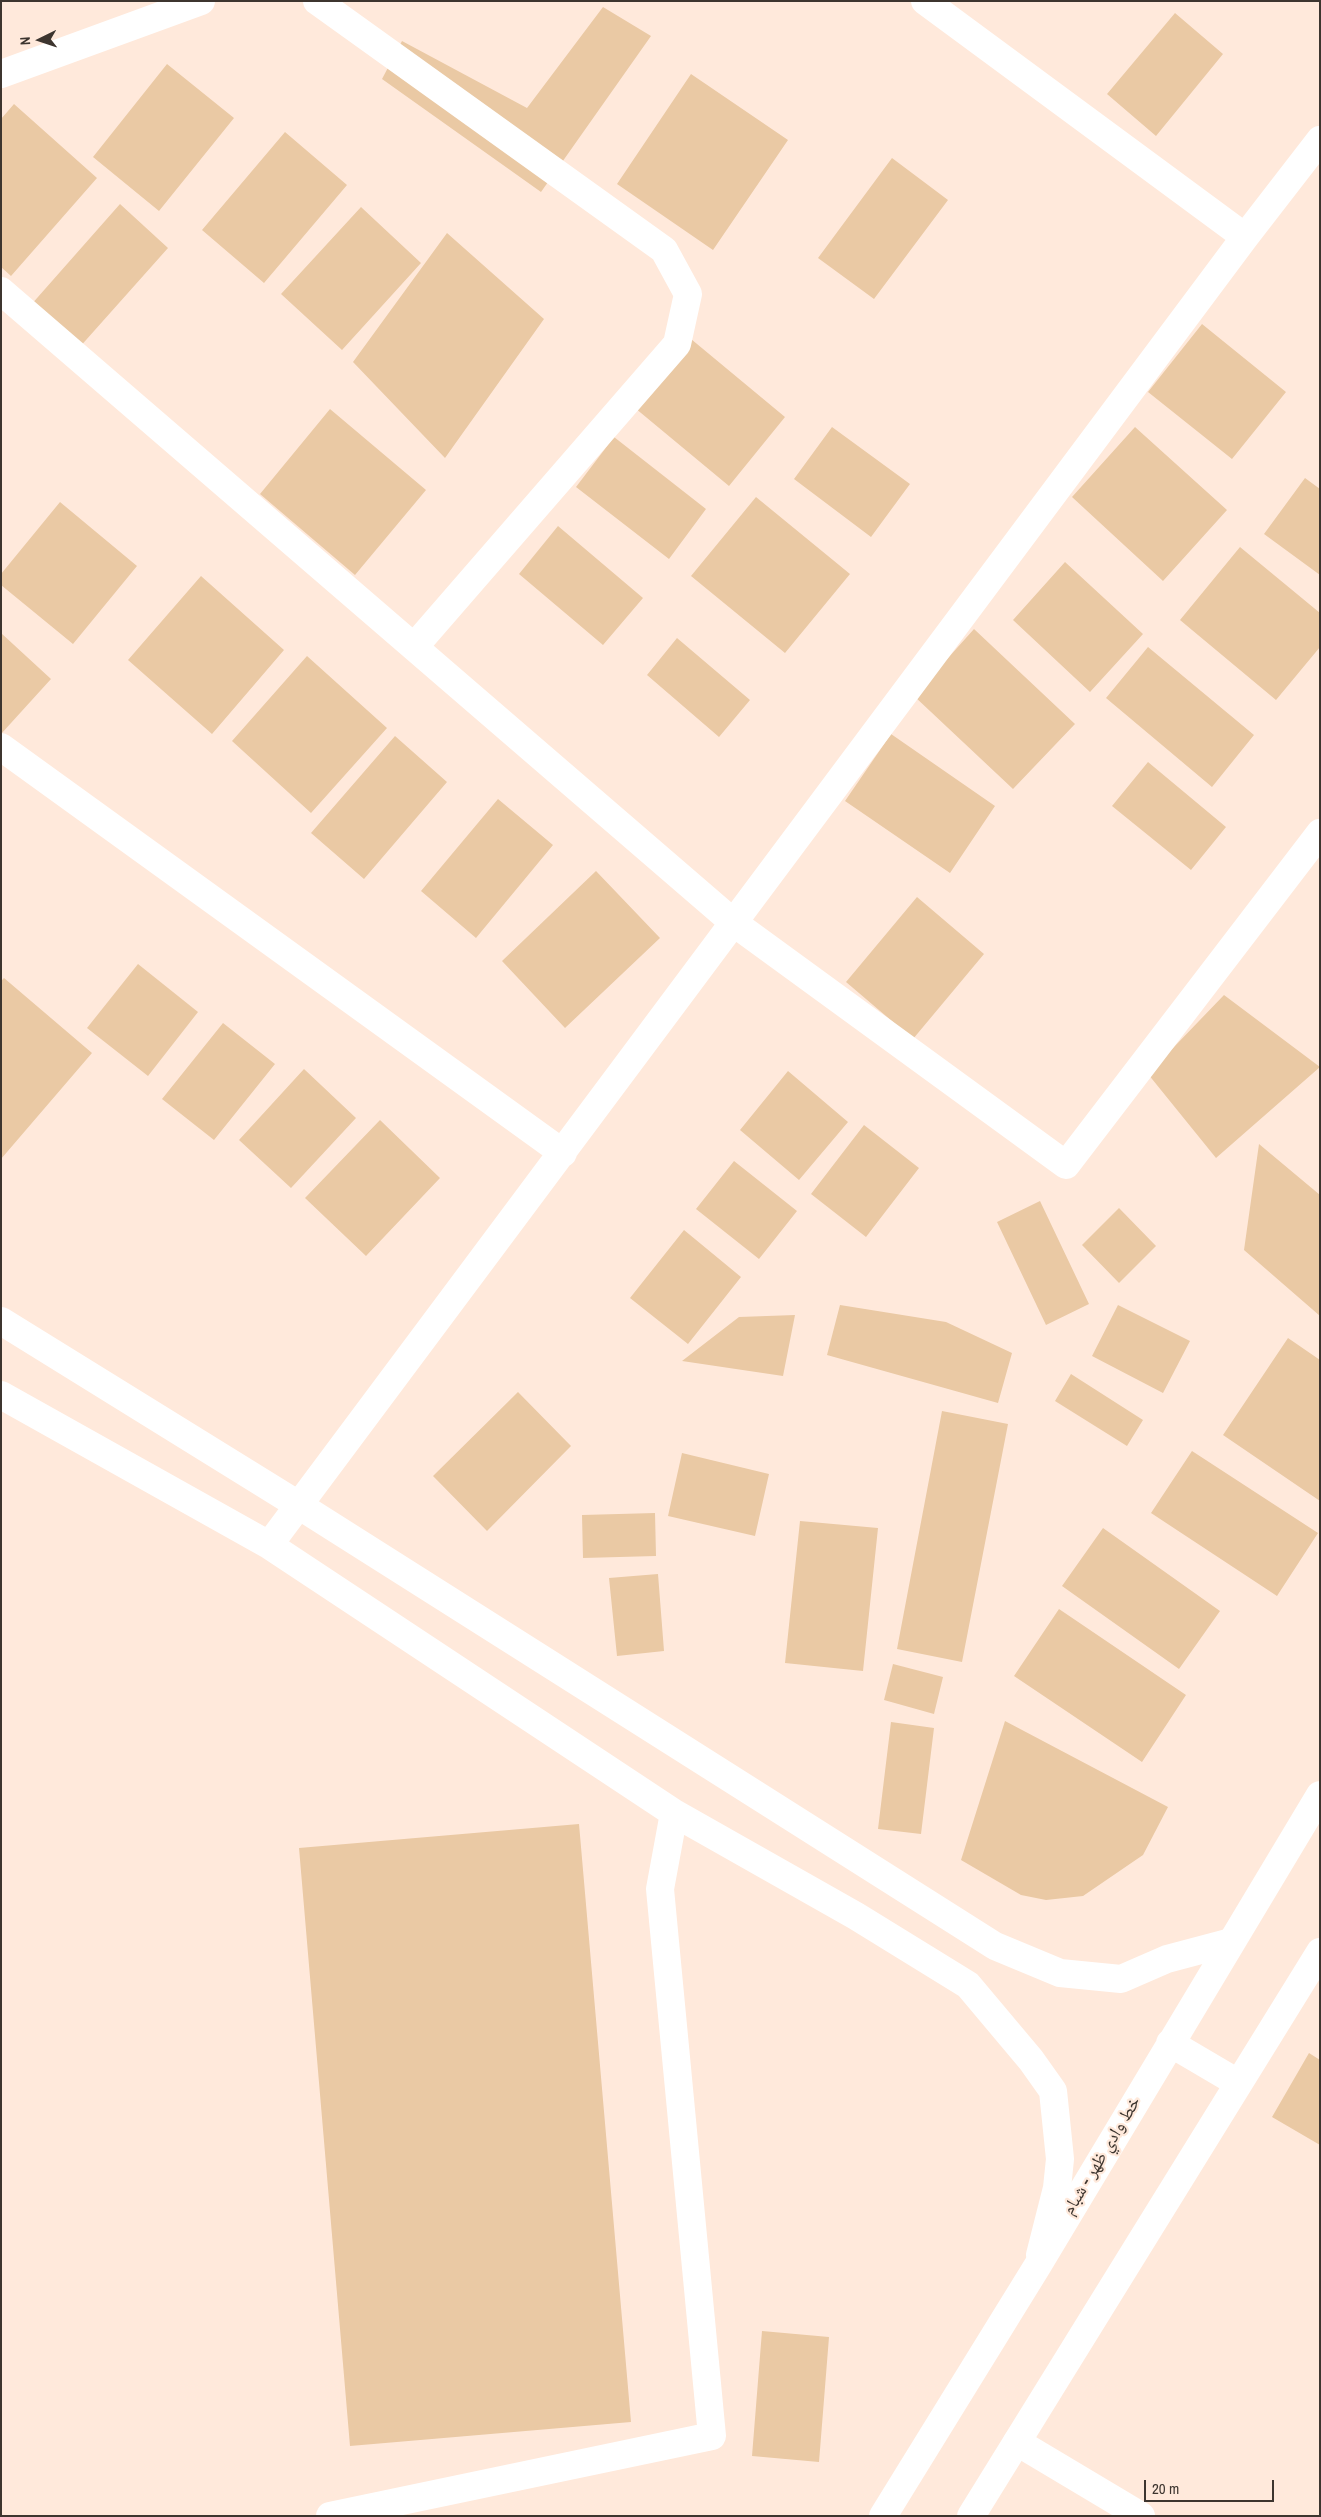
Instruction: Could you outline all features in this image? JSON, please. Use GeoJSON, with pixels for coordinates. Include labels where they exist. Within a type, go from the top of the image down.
{"type":"FeatureCollection","features":[{"type":"Feature","properties":{"kind":"street"},"geometry":{"type":"LineString","coordinates":[[1,74],[201,1]]}},
{"type":"Feature","properties":{"kind":"street"},"geometry":{"type":"LineString","coordinates":[[317,1],[664,250],[688,294],[677,344],[414,647]]}},
{"type":"Feature","properties":{"kind":"street"},"geometry":{"type":"LineString","coordinates":[[925,1],[1245,237]]}},
{"type":"Feature","properties":{"kind":"street"},"geometry":{"type":"LineString","coordinates":[[269,1545],[300,1506],[1245,237],[1320,140]]}},
{"type":"Feature","properties":{"kind":"street"},"geometry":{"type":"LineString","coordinates":[[1,291],[734,923],[1066,1165],[1320,833]]}},
{"type":"Feature","properties":{"kind":"street"},"geometry":{"type":"LineString","coordinates":[[1,747],[563,1153]]}},
{"type":"Feature","properties":{"kind":"street"},"geometry":{"type":"LineString","coordinates":[[1,1321],[300,1506],[994,1946],[1060,1973],[1121,1979],[1167,1959],[1231,1942]]}},
{"type":"Feature","properties":{"kind":"street"},"geometry":{"type":"LineString","coordinates":[[1,1395],[269,1545],[674,1814],[856,1916],[968,1985],[1053,2091],[1060,2159],[1057,2188],[1038,2265]]}},
{"type":"Feature","properties":{"kind":"street","name":"خط وادي ظهر - شبام"},"geometry":{"type":"LineString","coordinates":[[883,2516],[1038,2265],[1320,1795]]}},
{"type":"Feature","properties":{"kind":"street"},"geometry":{"type":"LineString","coordinates":[[330,2516],[712,2436],[660,1889],[674,1814]]}},
{"type":"Feature","properties":{"kind":"street"},"geometry":{"type":"LineString","coordinates":[[971,2516],[1320,1952]]}},
{"type":"Feature","properties":{"kind":"street"},"geometry":{"type":"LineString","coordinates":[[1170,2043],[1238,2083]]}},
{"type":"Feature","properties":{"kind":"street"},"geometry":{"type":"LineString","coordinates":[[1017,2442],[1141,2516]]}},
{"type":"Feature","properties":{"kind":"building"},"geometry":{"type":"Polygon","coordinates":[[[603,7],[651,36],[541,192],[382,79],[402,41],[527,108],[603,7]]]}},
{"type":"Feature","properties":{"kind":"building"},"geometry":{"type":"Polygon","coordinates":[[[1175,13],[1223,54],[1156,136],[1107,94],[1175,13]]]}},
{"type":"Feature","properties":{"kind":"building"},"geometry":{"type":"Polygon","coordinates":[[[167,64],[234,118],[159,211],[93,157],[167,64]]]}},
{"type":"Feature","properties":{"kind":"building"},"geometry":{"type":"Polygon","coordinates":[[[691,74],[788,140],[713,250],[617,184],[691,74]]]}},
{"type":"Feature","properties":{"kind":"building"},"geometry":{"type":"Polygon","coordinates":[[[14,104],[97,178],[11,276],[1,267],[1,119],[14,104]]]}},
{"type":"Feature","properties":{"kind":"building"},"geometry":{"type":"Polygon","coordinates":[[[285,132],[347,185],[264,283],[202,230],[285,132]]]}},
{"type":"Feature","properties":{"kind":"building"},"geometry":{"type":"Polygon","coordinates":[[[892,158],[948,200],[874,299],[818,258],[892,158]]]}},
{"type":"Feature","properties":{"kind":"building"},"geometry":{"type":"Polygon","coordinates":[[[120,204],[168,248],[78,349],[30,306],[120,204]]]}},
{"type":"Feature","properties":{"kind":"building"},"geometry":{"type":"Polygon","coordinates":[[[361,207],[421,263],[342,350],[281,294],[361,207]]]}},
{"type":"Feature","properties":{"kind":"building"},"geometry":{"type":"Polygon","coordinates":[[[447,233],[544,319],[445,458],[353,362],[447,233]]]}},
{"type":"Feature","properties":{"kind":"building"},"geometry":{"type":"Polygon","coordinates":[[[1202,324],[1286,392],[1232,459],[1148,392],[1202,324]]]}},
{"type":"Feature","properties":{"kind":"building"},"geometry":{"type":"Polygon","coordinates":[[[691,339],[785,417],[729,486],[635,408],[691,339]]]}},
{"type":"Feature","properties":{"kind":"building"},"geometry":{"type":"Polygon","coordinates":[[[330,409],[426,490],[355,575],[260,494],[330,409]]]}},
{"type":"Feature","properties":{"kind":"building"},"geometry":{"type":"Polygon","coordinates":[[[832,427],[910,484],[871,537],[794,479],[832,427]]]}},
{"type":"Feature","properties":{"kind":"building"},"geometry":{"type":"Polygon","coordinates":[[[1135,427],[1227,510],[1163,581],[1072,497],[1135,427]]]}},
{"type":"Feature","properties":{"kind":"building"},"geometry":{"type":"Polygon","coordinates":[[[614,437],[706,509],[669,559],[576,487],[614,437]]]}},
{"type":"Feature","properties":{"kind":"building"},"geometry":{"type":"Polygon","coordinates":[[[1305,478],[1320,489],[1320,575],[1264,534],[1305,478]]]}},
{"type":"Feature","properties":{"kind":"building"},"geometry":{"type":"Polygon","coordinates":[[[756,497],[850,574],[785,653],[691,576],[756,497]]]}},
{"type":"Feature","properties":{"kind":"building"},"geometry":{"type":"Polygon","coordinates":[[[60,502],[137,566],[73,644],[1,585],[1,574],[60,502]]]}},
{"type":"Feature","properties":{"kind":"building"},"geometry":{"type":"Polygon","coordinates":[[[558,526],[643,598],[603,645],[519,574],[558,526]]]}},
{"type":"Feature","properties":{"kind":"building"},"geometry":{"type":"Polygon","coordinates":[[[1240,547],[1320,613],[1320,647],[1276,700],[1180,620],[1240,547]]]}},
{"type":"Feature","properties":{"kind":"building"},"geometry":{"type":"Polygon","coordinates":[[[1065,562],[1143,634],[1090,692],[1013,620],[1065,562]]]}},
{"type":"Feature","properties":{"kind":"building"},"geometry":{"type":"Polygon","coordinates":[[[201,576],[284,650],[212,734],[128,660],[201,576]]]}},
{"type":"Feature","properties":{"kind":"building"},"geometry":{"type":"Polygon","coordinates":[[[974,629],[1075,724],[1013,789],[914,696],[974,629]]]}},
{"type":"Feature","properties":{"kind":"building"},"geometry":{"type":"Polygon","coordinates":[[[1,633],[51,679],[1,734],[1,633]]]}},
{"type":"Feature","properties":{"kind":"building"},"geometry":{"type":"Polygon","coordinates":[[[677,638],[750,700],[719,737],[647,675],[677,638]]]}},
{"type":"Feature","properties":{"kind":"building"},"geometry":{"type":"Polygon","coordinates":[[[1148,647],[1254,735],[1212,787],[1106,698],[1148,647]]]}},
{"type":"Feature","properties":{"kind":"building"},"geometry":{"type":"Polygon","coordinates":[[[307,656],[387,728],[311,813],[232,741],[307,656]]]}},
{"type":"Feature","properties":{"kind":"building"},"geometry":{"type":"Polygon","coordinates":[[[891,734],[995,806],[950,873],[845,801],[891,734]]]}},
{"type":"Feature","properties":{"kind":"building"},"geometry":{"type":"Polygon","coordinates":[[[395,736],[447,782],[364,879],[311,833],[395,736]]]}},
{"type":"Feature","properties":{"kind":"building"},"geometry":{"type":"Polygon","coordinates":[[[1148,762],[1226,827],[1191,870],[1112,806],[1148,762]]]}},
{"type":"Feature","properties":{"kind":"building"},"geometry":{"type":"Polygon","coordinates":[[[498,799],[553,845],[476,938],[421,891],[498,799]]]}},
{"type":"Feature","properties":{"kind":"building"},"geometry":{"type":"Polygon","coordinates":[[[596,871],[660,938],[565,1028],[502,961],[596,871]]]}},
{"type":"Feature","properties":{"kind":"building"},"geometry":{"type":"Polygon","coordinates":[[[917,897],[984,954],[913,1039],[846,982],[917,897]]]}},
{"type":"Feature","properties":{"kind":"building"},"geometry":{"type":"Polygon","coordinates":[[[138,964],[198,1012],[148,1076],[87,1028],[138,964]]]}},
{"type":"Feature","properties":{"kind":"building"},"geometry":{"type":"Polygon","coordinates":[[[4,978],[92,1053],[1,1159],[1,981],[4,978]]]}},
{"type":"Feature","properties":{"kind":"building"},"geometry":{"type":"Polygon","coordinates":[[[1224,995],[1320,1067],[1216,1158],[1148,1074],[1224,995]]]}},
{"type":"Feature","properties":{"kind":"building"},"geometry":{"type":"Polygon","coordinates":[[[223,1023],[275,1064],[214,1140],[162,1099],[223,1023]]]}},
{"type":"Feature","properties":{"kind":"building"},"geometry":{"type":"Polygon","coordinates":[[[304,1069],[356,1118],[291,1188],[239,1140],[304,1069]]]}},
{"type":"Feature","properties":{"kind":"building"},"geometry":{"type":"Polygon","coordinates":[[[788,1071],[848,1122],[799,1180],[740,1130],[788,1071]]]}},
{"type":"Feature","properties":{"kind":"building"},"geometry":{"type":"Polygon","coordinates":[[[380,1120],[440,1178],[366,1256],[305,1198],[380,1120]]]}},
{"type":"Feature","properties":{"kind":"building"},"geometry":{"type":"Polygon","coordinates":[[[864,1125],[919,1168],[866,1237],[811,1194],[864,1125]]]}},
{"type":"Feature","properties":{"kind":"building"},"geometry":{"type":"Polygon","coordinates":[[[1259,1144],[1320,1195],[1320,1316],[1244,1250],[1259,1144]]]}},
{"type":"Feature","properties":{"kind":"building"},"geometry":{"type":"Polygon","coordinates":[[[734,1161],[797,1211],[759,1259],[696,1209],[734,1161]]]}},
{"type":"Feature","properties":{"kind":"building"},"geometry":{"type":"Polygon","coordinates":[[[1040,1201],[1089,1304],[1046,1325],[997,1222],[1040,1201]]]}},
{"type":"Feature","properties":{"kind":"building"},"geometry":{"type":"Polygon","coordinates":[[[1119,1208],[1156,1246],[1119,1283],[1082,1245],[1119,1208]]]}},
{"type":"Feature","properties":{"kind":"building"},"geometry":{"type":"Polygon","coordinates":[[[684,1230],[741,1277],[688,1344],[630,1298],[684,1230]]]}},
{"type":"Feature","properties":{"kind":"building"},"geometry":{"type":"Polygon","coordinates":[[[840,1305],[946,1322],[1012,1353],[998,1403],[827,1355],[840,1305]]]}},
{"type":"Feature","properties":{"kind":"building"},"geometry":{"type":"Polygon","coordinates":[[[1118,1305],[1190,1341],[1163,1393],[1092,1356],[1118,1305]]]}},
{"type":"Feature","properties":{"kind":"building"},"geometry":{"type":"Polygon","coordinates":[[[795,1315],[783,1376],[682,1361],[739,1317],[795,1315]]]}},
{"type":"Feature","properties":{"kind":"building"},"geometry":{"type":"Polygon","coordinates":[[[1288,1338],[1320,1360],[1320,1501],[1223,1435],[1288,1338]]]}},
{"type":"Feature","properties":{"kind":"building"},"geometry":{"type":"Polygon","coordinates":[[[1071,1374],[1143,1420],[1127,1446],[1055,1401],[1071,1374]]]}},
{"type":"Feature","properties":{"kind":"building"},"geometry":{"type":"Polygon","coordinates":[[[518,1392],[571,1446],[487,1531],[433,1476],[518,1392]]]}},
{"type":"Feature","properties":{"kind":"building"},"geometry":{"type":"Polygon","coordinates":[[[942,1411],[1008,1424],[962,1662],[897,1649],[942,1411]]]}},
{"type":"Feature","properties":{"kind":"building"},"geometry":{"type":"Polygon","coordinates":[[[1192,1451],[1318,1533],[1277,1596],[1151,1513],[1192,1451]]]}},
{"type":"Feature","properties":{"kind":"building"},"geometry":{"type":"Polygon","coordinates":[[[682,1453],[769,1474],[755,1536],[668,1516],[682,1453]]]}},
{"type":"Feature","properties":{"kind":"building"},"geometry":{"type":"Polygon","coordinates":[[[655,1513],[656,1556],[583,1558],[582,1515],[655,1513]]]}},
{"type":"Feature","properties":{"kind":"building"},"geometry":{"type":"Polygon","coordinates":[[[800,1521],[878,1528],[863,1671],[785,1663],[800,1521]]]}},
{"type":"Feature","properties":{"kind":"building"},"geometry":{"type":"Polygon","coordinates":[[[1103,1528],[1220,1611],[1179,1669],[1062,1586],[1103,1528]]]}},
{"type":"Feature","properties":{"kind":"building"},"geometry":{"type":"Polygon","coordinates":[[[658,1574],[664,1651],[617,1656],[609,1578],[658,1574]]]}},
{"type":"Feature","properties":{"kind":"building"},"geometry":{"type":"Polygon","coordinates":[[[1059,1609],[1186,1695],[1142,1762],[1014,1676],[1059,1609]]]}},
{"type":"Feature","properties":{"kind":"building"},"geometry":{"type":"Polygon","coordinates":[[[893,1664],[943,1677],[934,1714],[884,1700],[893,1664]]]}},
{"type":"Feature","properties":{"kind":"building"},"geometry":{"type":"Polygon","coordinates":[[[1005,1721],[1168,1807],[1143,1855],[1083,1896],[1046,1900],[1021,1895],[961,1860],[1005,1721]]]}},
{"type":"Feature","properties":{"kind":"building"},"geometry":{"type":"Polygon","coordinates":[[[891,1722],[934,1728],[921,1834],[878,1829],[891,1722]]]}},
{"type":"Feature","properties":{"kind":"building"},"geometry":{"type":"Polygon","coordinates":[[[579,1824],[631,2422],[350,2446],[299,1848],[579,1824]]]}},
{"type":"Feature","properties":{"kind":"building"},"geometry":{"type":"Polygon","coordinates":[[[1309,2053],[1320,2060],[1320,2145],[1272,2117],[1309,2053]]]}},
{"type":"Feature","properties":{"kind":"building"},"geometry":{"type":"Polygon","coordinates":[[[762,2331],[829,2337],[819,2462],[752,2456],[762,2331]]]}}]}
